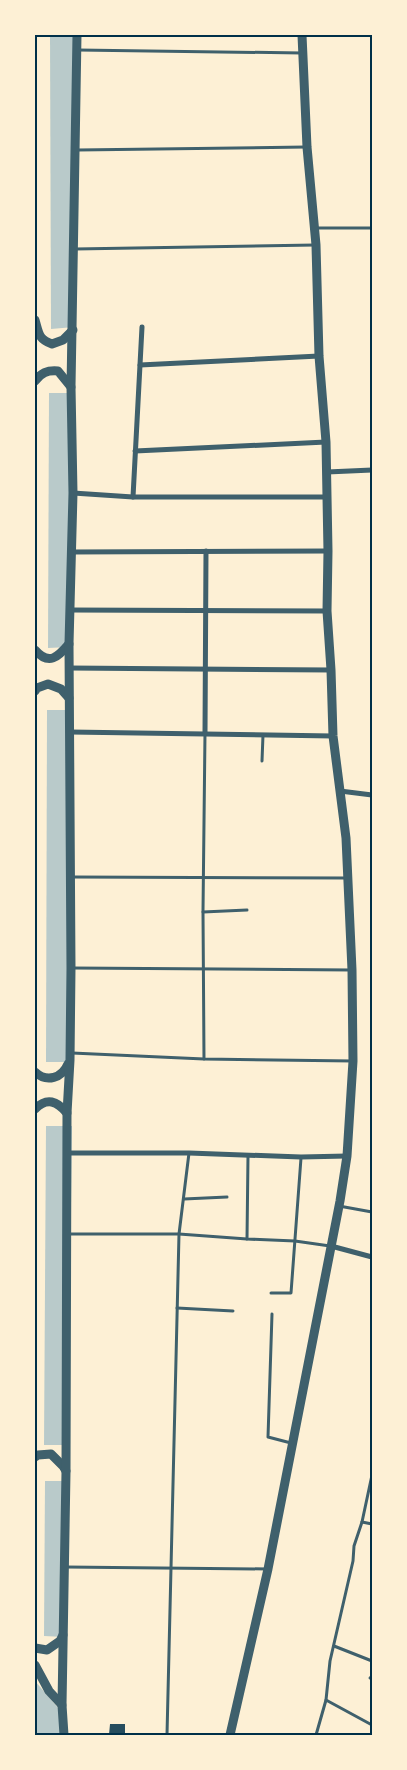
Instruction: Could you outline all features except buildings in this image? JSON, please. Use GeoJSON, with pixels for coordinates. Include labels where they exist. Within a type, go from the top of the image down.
{"type":"FeatureCollection","features":[{"type":"Feature","properties":{"kind":"street"},"geometry":{"type":"LineString","coordinates":[[64,1735],[62,1705],[66,1472],[66,1153],[71,968],[69,644],[73,493],[74,150],[77,35]]}},
{"type":"Feature","properties":{"kind":"street"},"geometry":{"type":"LineString","coordinates":[[230,1735],[268,1569],[339,1206],[347,1156],[353,1061],[352,970],[346,838],[333,736],[327,611],[326,442],[319,356],[316,245],[307,147],[302,35]]}},
{"type":"Feature","properties":{"kind":"street"},"geometry":{"type":"LineString","coordinates":[[35,320],[39,335],[44,341],[52,344],[63,340],[73,330]]}},
{"type":"Feature","properties":{"kind":"street"},"geometry":{"type":"LineString","coordinates":[[133,497],[142,327]]}},
{"type":"Feature","properties":{"kind":"street"},"geometry":{"type":"LineString","coordinates":[[140,365],[319,356]]}},
{"type":"Feature","properties":{"kind":"street"},"geometry":{"type":"LineString","coordinates":[[35,381],[40,374],[51,370],[58,371],[72,387]]}},
{"type":"Feature","properties":{"kind":"street"},"geometry":{"type":"LineString","coordinates":[[135,451],[326,442]]}},
{"type":"Feature","properties":{"kind":"street"},"geometry":{"type":"LineString","coordinates":[[327,472],[372,470]]}},
{"type":"Feature","properties":{"kind":"street"},"geometry":{"type":"LineString","coordinates":[[73,493],[133,497],[326,497]]}},
{"type":"Feature","properties":{"kind":"street"},"geometry":{"type":"LineString","coordinates":[[205,733],[207,669],[206,551]]}},
{"type":"Feature","properties":{"kind":"street"},"geometry":{"type":"LineString","coordinates":[[70,552],[328,551]]}},
{"type":"Feature","properties":{"kind":"street"},"geometry":{"type":"LineString","coordinates":[[70,610],[327,611]]}},
{"type":"Feature","properties":{"kind":"street"},"geometry":{"type":"LineString","coordinates":[[35,650],[40,656],[50,659],[60,655],[69,644]]}},
{"type":"Feature","properties":{"kind":"street"},"geometry":{"type":"LineString","coordinates":[[69,668],[331,670]]}},
{"type":"Feature","properties":{"kind":"street"},"geometry":{"type":"LineString","coordinates":[[35,690],[48,684],[61,689],[69,698]]}},
{"type":"Feature","properties":{"kind":"street"},"geometry":{"type":"LineString","coordinates":[[70,732],[333,736]]}},
{"type":"Feature","properties":{"kind":"street"},"geometry":{"type":"LineString","coordinates":[[340,791],[372,795]]}},
{"type":"Feature","properties":{"kind":"street"},"geometry":{"type":"LineString","coordinates":[[35,1072],[49,1079],[59,1076],[66,1070],[70,1056]]}},
{"type":"Feature","properties":{"kind":"street"},"geometry":{"type":"LineString","coordinates":[[35,1109],[41,1104],[52,1102],[60,1105],[67,1113]]}},
{"type":"Feature","properties":{"kind":"street"},"geometry":{"type":"LineString","coordinates":[[66,1153],[347,1156]]}},
{"type":"Feature","properties":{"kind":"street"},"geometry":{"type":"LineString","coordinates":[[331,1246],[372,1257]]}},
{"type":"Feature","properties":{"kind":"street"},"geometry":{"type":"LineString","coordinates":[[35,1457],[51,1454],[63,1466],[66,1472]]}},
{"type":"Feature","properties":{"kind":"street"},"geometry":{"type":"LineString","coordinates":[[35,1648],[47,1650],[60,1641],[64,1631]]}},
{"type":"Feature","properties":{"kind":"street"},"geometry":{"type":"LineString","coordinates":[[35,1665],[50,1691],[62,1705]]}},
{"type":"Feature","properties":{"kind":"lane"},"geometry":{"type":"LineString","coordinates":[[76,50],[303,53]]}},
{"type":"Feature","properties":{"kind":"lane"},"geometry":{"type":"LineString","coordinates":[[74,150],[307,147]]}},
{"type":"Feature","properties":{"kind":"lane"},"geometry":{"type":"LineString","coordinates":[[314,228],[372,228]]}},
{"type":"Feature","properties":{"kind":"lane"},"geometry":{"type":"LineString","coordinates":[[75,250],[316,245]]}},
{"type":"Feature","properties":{"kind":"lane"},"geometry":{"type":"LineString","coordinates":[[204,1059],[203,878],[205,733]]}},
{"type":"Feature","properties":{"kind":"lane"},"geometry":{"type":"LineString","coordinates":[[262,761],[263,734]]}},
{"type":"Feature","properties":{"kind":"lane"},"geometry":{"type":"LineString","coordinates":[[70,877],[347,878]]}},
{"type":"Feature","properties":{"kind":"lane"},"geometry":{"type":"LineString","coordinates":[[203,912],[247,910]]}},
{"type":"Feature","properties":{"kind":"lane"},"geometry":{"type":"LineString","coordinates":[[71,968],[352,970]]}},
{"type":"Feature","properties":{"kind":"lane"},"geometry":{"type":"LineString","coordinates":[[70,1056],[353,1061]]}},
{"type":"Feature","properties":{"kind":"lane"},"geometry":{"type":"LineString","coordinates":[[168,1735],[170,1567],[179,1234],[189,1153]]}},
{"type":"Feature","properties":{"kind":"lane"},"geometry":{"type":"LineString","coordinates":[[247,1239],[248,1155]]}},
{"type":"Feature","properties":{"kind":"lane"},"geometry":{"type":"LineString","coordinates":[[271,1293],[292,1293],[301,1157]]}},
{"type":"Feature","properties":{"kind":"lane"},"geometry":{"type":"LineString","coordinates":[[184,1198],[227,1196]]}},
{"type":"Feature","properties":{"kind":"lane"},"geometry":{"type":"LineString","coordinates":[[339,1206],[372,1212]]}},
{"type":"Feature","properties":{"kind":"lane"},"geometry":{"type":"LineString","coordinates":[[67,1234],[179,1234],[295,1241],[331,1246]]}},
{"type":"Feature","properties":{"kind":"lane"},"geometry":{"type":"LineString","coordinates":[[177,1308],[234,1310]]}},
{"type":"Feature","properties":{"kind":"lane"},"geometry":{"type":"LineString","coordinates":[[272,1314],[268,1437],[292,1443]]}},
{"type":"Feature","properties":{"kind":"lane"},"geometry":{"type":"LineString","coordinates":[[316,1735],[326,1700],[330,1661],[353,1561],[354,1546],[362,1522],[372,1475]]}},
{"type":"Feature","properties":{"kind":"lane"},"geometry":{"type":"LineString","coordinates":[[362,1522],[372,1524]]}},
{"type":"Feature","properties":{"kind":"lane"},"geometry":{"type":"LineString","coordinates":[[65,1567],[268,1569]]}},
{"type":"Feature","properties":{"kind":"lane"},"geometry":{"type":"LineString","coordinates":[[334,1646],[372,1661]]}},
{"type":"Feature","properties":{"kind":"lane"},"geometry":{"type":"LineString","coordinates":[[326,1700],[372,1725]]}},
{"type":"Feature","properties":{"kind":"shaded area"},"geometry":{"type":"Polygon","coordinates":[[[50,35],[75,35],[74,327],[51,329],[50,35]]]}},
{"type":"Feature","properties":{"kind":"shaded area"},"geometry":{"type":"Polygon","coordinates":[[[49,393],[72,393],[70,647],[48,648],[49,393]]]}},
{"type":"Feature","properties":{"kind":"shaded area"},"geometry":{"type":"Polygon","coordinates":[[[47,710],[70,710],[71,1062],[46,1062],[47,710]]]}},
{"type":"Feature","properties":{"kind":"shaded area"},"geometry":{"type":"Polygon","coordinates":[[[46,1126],[72,1126],[68,1445],[44,1445],[46,1126]]]}},
{"type":"Feature","properties":{"kind":"shaded area"},"geometry":{"type":"Polygon","coordinates":[[[45,1481],[66,1481],[64,1637],[44,1636],[45,1481]]]}},
{"type":"Feature","properties":{"kind":"shaded area"},"geometry":{"type":"Polygon","coordinates":[[[35,1681],[66,1717],[65,1735],[35,1735],[35,1681]]]}}]}
